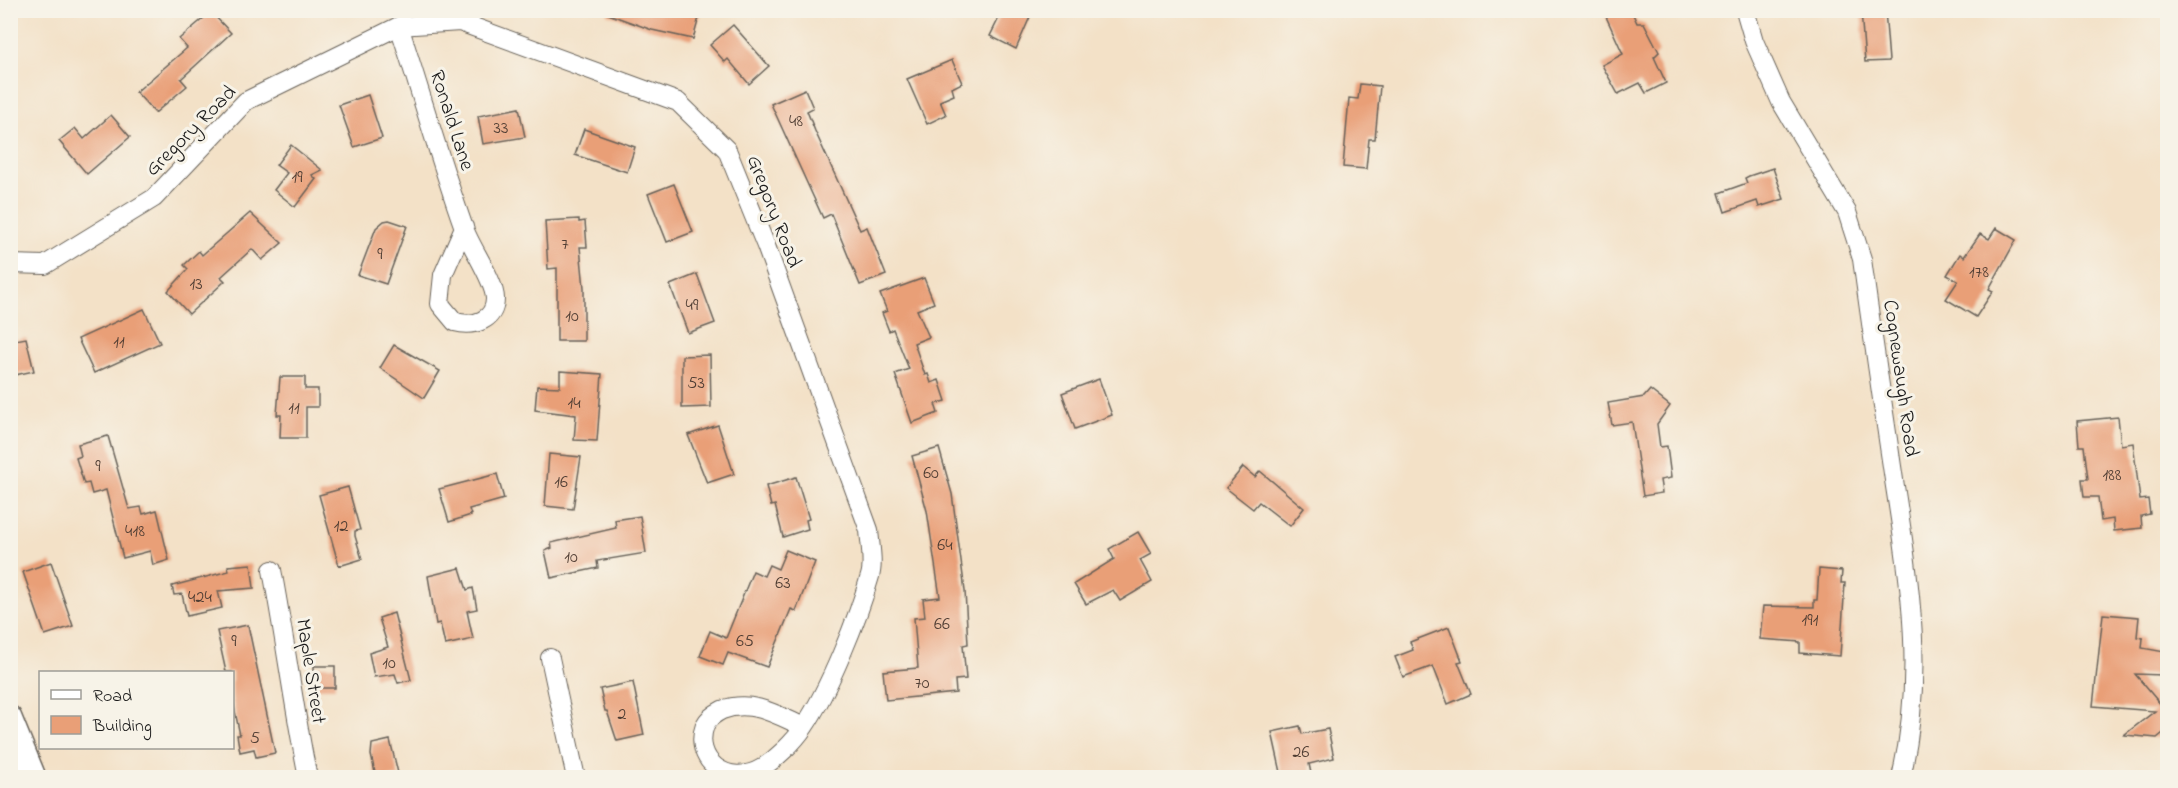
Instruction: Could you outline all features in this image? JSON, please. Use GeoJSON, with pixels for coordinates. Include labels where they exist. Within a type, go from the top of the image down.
{"type":"FeatureCollection","features":[{"type":"Feature","properties":{"kind":"street","name":"Cognewaugh Road"},"geometry":{"type":"LineString","coordinates":[[1745,10],[1754,41],[1780,102],[1847,212],[1862,260],[1914,616],[1915,677],[1908,748],[1901,777]]}},
{"type":"Feature","properties":{"kind":"street","name":"Gregory Road"},"geometry":{"type":"LineString","coordinates":[[10,264],[45,266],[154,198],[246,101],[399,26],[460,22],[678,102],[727,150],[766,246],[869,530],[871,573],[835,667],[804,727],[773,759],[760,769],[741,776],[722,774],[709,760],[704,742],[705,724],[716,713],[732,706],[766,710],[804,727]]}},
{"type":"Feature","properties":{"kind":"street","name":"Ronald Lane"},"geometry":{"type":"LineString","coordinates":[[399,26],[464,228],[480,264],[492,280],[495,300],[490,314],[483,322],[472,324],[455,322],[440,304],[443,275],[464,228]]}},
{"type":"Feature","properties":{"kind":"street","name":"Maple Street"},"geometry":{"type":"LineString","coordinates":[[272,570],[285,636],[294,710],[308,777]]}},
{"type":"Feature","properties":{"kind":"street"},"geometry":{"type":"LineString","coordinates":[[550,658],[576,777]]}},
{"type":"Feature","properties":{"kind":"street"},"geometry":{"type":"LineString","coordinates":[[10,717],[35,777]]}},
{"type":"Feature","properties":{"kind":"building"},"geometry":{"type":"Polygon","coordinates":[[[608,10],[689,10],[700,14],[693,39],[652,30],[608,14],[608,10]]]}},
{"type":"Feature","properties":{"kind":"building"},"geometry":{"type":"Polygon","coordinates":[[[1003,10],[1033,10],[1016,49],[990,36],[1003,10]]]}},
{"type":"Feature","properties":{"kind":"building"},"geometry":{"type":"Polygon","coordinates":[[[1603,10],[1631,10],[1637,23],[1644,23],[1659,52],[1654,57],[1666,83],[1646,93],[1640,83],[1618,94],[1602,65],[1623,54],[1603,10]]]}},
{"type":"Feature","properties":{"kind":"building"},"geometry":{"type":"Polygon","coordinates":[[[1885,10],[1889,61],[1865,62],[1861,11],[1885,10]]]}},
{"type":"Feature","properties":{"kind":"building"},"geometry":{"type":"Polygon","coordinates":[[[211,12],[231,33],[181,79],[187,86],[155,113],[136,92],[187,48],[179,39],[211,12]]]}},
{"type":"Feature","properties":{"kind":"building"},"geometry":{"type":"Polygon","coordinates":[[[733,25],[769,66],[749,84],[728,59],[725,62],[710,45],[733,25]]]}},
{"type":"Feature","properties":{"kind":"building"},"geometry":{"type":"Polygon","coordinates":[[[952,60],[962,83],[952,88],[954,95],[940,101],[946,115],[927,124],[907,79],[952,60]]]}},
{"type":"Feature","properties":{"kind":"building"},"geometry":{"type":"Polygon","coordinates":[[[1360,84],[1380,86],[1375,139],[1369,139],[1366,169],[1343,167],[1349,98],[1358,99],[1360,84]]]}},
{"type":"Feature","properties":{"kind":"building"},"geometry":{"type":"Polygon","coordinates":[[[805,89],[813,108],[807,111],[815,131],[860,230],[867,227],[886,275],[860,285],[831,214],[823,218],[771,104],[805,89]]]}},
{"type":"Feature","properties":{"kind":"building"},"geometry":{"type":"Polygon","coordinates":[[[368,95],[382,138],[354,147],[339,105],[368,95]]]}},
{"type":"Feature","properties":{"kind":"building"},"geometry":{"type":"Polygon","coordinates":[[[519,108],[525,137],[483,144],[478,116],[519,108]]]}},
{"type":"Feature","properties":{"kind":"building"},"geometry":{"type":"Polygon","coordinates":[[[111,115],[130,137],[87,174],[59,141],[75,128],[84,139],[111,115]]]}},
{"type":"Feature","properties":{"kind":"building"},"geometry":{"type":"Polygon","coordinates":[[[584,129],[635,147],[627,172],[575,155],[584,129]]]}},
{"type":"Feature","properties":{"kind":"building"},"geometry":{"type":"Polygon","coordinates":[[[291,145],[322,170],[312,175],[316,179],[295,207],[274,190],[287,173],[276,165],[291,145]]]}},
{"type":"Feature","properties":{"kind":"building"},"geometry":{"type":"Polygon","coordinates":[[[1773,168],[1784,199],[1759,207],[1757,201],[1725,212],[1719,193],[1747,183],[1745,178],[1749,176],[1773,168]]]}},
{"type":"Feature","properties":{"kind":"building"},"geometry":{"type":"Polygon","coordinates":[[[674,184],[693,232],[667,242],[648,194],[674,184]]]}},
{"type":"Feature","properties":{"kind":"building"},"geometry":{"type":"Polygon","coordinates":[[[250,213],[282,243],[262,260],[252,249],[221,277],[225,281],[189,314],[168,291],[188,269],[184,265],[199,251],[202,255],[250,213]]]}},
{"type":"Feature","properties":{"kind":"building"},"geometry":{"type":"Polygon","coordinates":[[[579,219],[579,222],[585,221],[587,247],[580,247],[584,288],[584,341],[557,341],[557,268],[548,269],[545,221],[579,219]]]}},
{"type":"Feature","properties":{"kind":"building"},"geometry":{"type":"Polygon","coordinates":[[[389,220],[407,226],[386,284],[358,275],[376,228],[389,220]]]}},
{"type":"Feature","properties":{"kind":"building"},"geometry":{"type":"Polygon","coordinates":[[[1996,228],[2016,240],[1989,289],[1993,291],[1976,317],[1946,299],[1958,281],[1947,275],[1960,254],[1964,257],[1980,234],[1989,239],[1996,228]]]}},
{"type":"Feature","properties":{"kind":"building"},"geometry":{"type":"Polygon","coordinates":[[[697,274],[715,323],[688,333],[670,285],[697,274]]]}},
{"type":"Feature","properties":{"kind":"building"},"geometry":{"type":"Polygon","coordinates":[[[924,278],[934,303],[917,310],[929,337],[914,343],[925,375],[928,374],[931,383],[939,380],[946,401],[935,404],[938,413],[912,423],[895,374],[909,369],[893,329],[889,331],[882,313],[887,311],[880,294],[924,278]]]}},
{"type":"Feature","properties":{"kind":"building"},"geometry":{"type":"Polygon","coordinates":[[[144,309],[160,343],[94,373],[78,339],[144,309]]]}},
{"type":"Feature","properties":{"kind":"building"},"geometry":{"type":"Polygon","coordinates":[[[26,338],[34,371],[10,376],[10,341],[26,338]]]}},
{"type":"Feature","properties":{"kind":"building"},"geometry":{"type":"Polygon","coordinates":[[[394,345],[440,371],[424,398],[380,368],[394,345]]]}},
{"type":"Feature","properties":{"kind":"building"},"geometry":{"type":"Polygon","coordinates":[[[710,355],[711,407],[682,408],[682,356],[710,355]]]}},
{"type":"Feature","properties":{"kind":"building"},"geometry":{"type":"Polygon","coordinates":[[[560,371],[602,374],[597,441],[574,440],[576,415],[535,410],[537,386],[560,387],[560,371]]]}},
{"type":"Feature","properties":{"kind":"building"},"geometry":{"type":"Polygon","coordinates":[[[280,377],[305,377],[305,389],[318,389],[318,407],[306,407],[306,438],[280,438],[281,415],[277,415],[280,377]]]}},
{"type":"Feature","properties":{"kind":"building"},"geometry":{"type":"Polygon","coordinates":[[[1099,379],[1112,415],[1075,429],[1062,393],[1099,379]]]}},
{"type":"Feature","properties":{"kind":"building"},"geometry":{"type":"Polygon","coordinates":[[[1650,390],[1670,406],[1657,424],[1660,447],[1667,446],[1671,478],[1660,480],[1662,493],[1643,496],[1632,422],[1612,425],[1608,403],[1644,397],[1650,390]]]}},
{"type":"Feature","properties":{"kind":"building"},"geometry":{"type":"Polygon","coordinates":[[[2118,417],[2121,445],[2133,443],[2140,500],[2148,499],[2150,514],[2141,516],[2142,528],[2114,531],[2113,519],[2101,521],[2098,497],[2084,497],[2082,479],[2088,479],[2084,446],[2079,446],[2077,421],[2118,417]]]}},
{"type":"Feature","properties":{"kind":"building"},"geometry":{"type":"Polygon","coordinates":[[[718,425],[734,474],[707,483],[688,435],[718,425]]]}},
{"type":"Feature","properties":{"kind":"building"},"geometry":{"type":"Polygon","coordinates":[[[108,436],[129,509],[141,507],[143,514],[157,510],[169,560],[153,565],[150,551],[123,558],[106,490],[92,494],[89,483],[84,484],[76,458],[81,456],[78,444],[108,436]]]}},
{"type":"Feature","properties":{"kind":"building"},"geometry":{"type":"Polygon","coordinates":[[[939,448],[952,494],[965,591],[968,644],[963,645],[966,679],[955,680],[956,693],[886,700],[883,671],[918,668],[914,618],[925,617],[923,599],[940,597],[927,511],[912,456],[939,448]]]}},
{"type":"Feature","properties":{"kind":"building"},"geometry":{"type":"Polygon","coordinates":[[[549,454],[581,457],[573,509],[545,506],[549,454]]]}},
{"type":"Feature","properties":{"kind":"building"},"geometry":{"type":"Polygon","coordinates":[[[1243,467],[1255,477],[1260,471],[1304,508],[1290,526],[1259,502],[1253,509],[1226,488],[1243,467]]]}},
{"type":"Feature","properties":{"kind":"building"},"geometry":{"type":"Polygon","coordinates":[[[497,474],[504,499],[469,509],[471,515],[449,522],[439,489],[497,474]]]}},
{"type":"Feature","properties":{"kind":"building"},"geometry":{"type":"Polygon","coordinates":[[[796,477],[809,519],[806,520],[808,529],[783,537],[775,505],[771,506],[766,486],[796,477]]]}},
{"type":"Feature","properties":{"kind":"building"},"geometry":{"type":"Polygon","coordinates":[[[348,487],[360,530],[355,531],[355,536],[362,559],[339,566],[319,495],[348,487]]]}},
{"type":"Feature","properties":{"kind":"building"},"geometry":{"type":"Polygon","coordinates":[[[640,516],[646,553],[597,561],[598,568],[551,578],[545,551],[552,548],[551,543],[616,528],[615,520],[640,516]]]}},
{"type":"Feature","properties":{"kind":"building"},"geometry":{"type":"Polygon","coordinates":[[[1138,532],[1151,554],[1140,560],[1152,582],[1120,601],[1113,590],[1086,604],[1074,584],[1114,559],[1109,549],[1138,532]]]}},
{"type":"Feature","properties":{"kind":"building"},"geometry":{"type":"Polygon","coordinates":[[[786,550],[815,562],[796,611],[791,609],[767,667],[728,653],[723,665],[700,656],[710,631],[726,638],[753,571],[764,576],[769,565],[778,569],[786,550]]]}},
{"type":"Feature","properties":{"kind":"building"},"geometry":{"type":"Polygon","coordinates":[[[51,562],[73,626],[45,635],[23,572],[51,562]]]}},
{"type":"Feature","properties":{"kind":"building"},"geometry":{"type":"Polygon","coordinates":[[[251,564],[254,588],[218,591],[222,608],[187,616],[182,594],[174,595],[172,586],[229,571],[228,566],[251,564]]]}},
{"type":"Feature","properties":{"kind":"building"},"geometry":{"type":"Polygon","coordinates":[[[460,568],[467,590],[473,588],[477,609],[467,611],[473,639],[445,645],[440,623],[436,624],[428,576],[460,568]]]}},
{"type":"Feature","properties":{"kind":"building"},"geometry":{"type":"Polygon","coordinates":[[[1819,569],[1842,571],[1841,583],[1845,583],[1840,656],[1800,653],[1800,642],[1760,639],[1763,606],[1814,607],[1814,600],[1817,600],[1819,569]]]}},
{"type":"Feature","properties":{"kind":"building"},"geometry":{"type":"Polygon","coordinates":[[[394,613],[411,680],[398,683],[395,674],[374,677],[369,653],[388,647],[379,618],[394,613]]]}},
{"type":"Feature","properties":{"kind":"building"},"geometry":{"type":"Polygon","coordinates":[[[2103,614],[2139,617],[2137,637],[2143,638],[2142,648],[2165,652],[2163,675],[2135,674],[2162,706],[2168,702],[2168,729],[2157,738],[2124,735],[2155,711],[2093,706],[2103,614]]]}},
{"type":"Feature","properties":{"kind":"building"},"geometry":{"type":"Polygon","coordinates":[[[248,625],[275,753],[256,757],[254,749],[240,752],[237,735],[240,735],[234,706],[234,671],[226,671],[217,631],[248,625]]]}},
{"type":"Feature","properties":{"kind":"building"},"geometry":{"type":"Polygon","coordinates":[[[1449,627],[1462,661],[1458,662],[1471,694],[1448,704],[1433,666],[1403,677],[1395,657],[1413,650],[1410,642],[1449,627]]]}},
{"type":"Feature","properties":{"kind":"building"},"geometry":{"type":"Polygon","coordinates":[[[314,666],[335,666],[335,688],[314,688],[314,666]]]}},
{"type":"Feature","properties":{"kind":"building"},"geometry":{"type":"Polygon","coordinates":[[[633,682],[644,735],[617,741],[607,711],[605,711],[600,689],[633,682]]]}},
{"type":"Feature","properties":{"kind":"building"},"geometry":{"type":"Polygon","coordinates":[[[1300,726],[1302,734],[1328,729],[1334,758],[1309,764],[1311,773],[1282,777],[1272,732],[1300,726]]]}},
{"type":"Feature","properties":{"kind":"building"},"geometry":{"type":"Polygon","coordinates":[[[390,740],[399,777],[376,777],[371,755],[372,744],[390,740]]]}}]}
